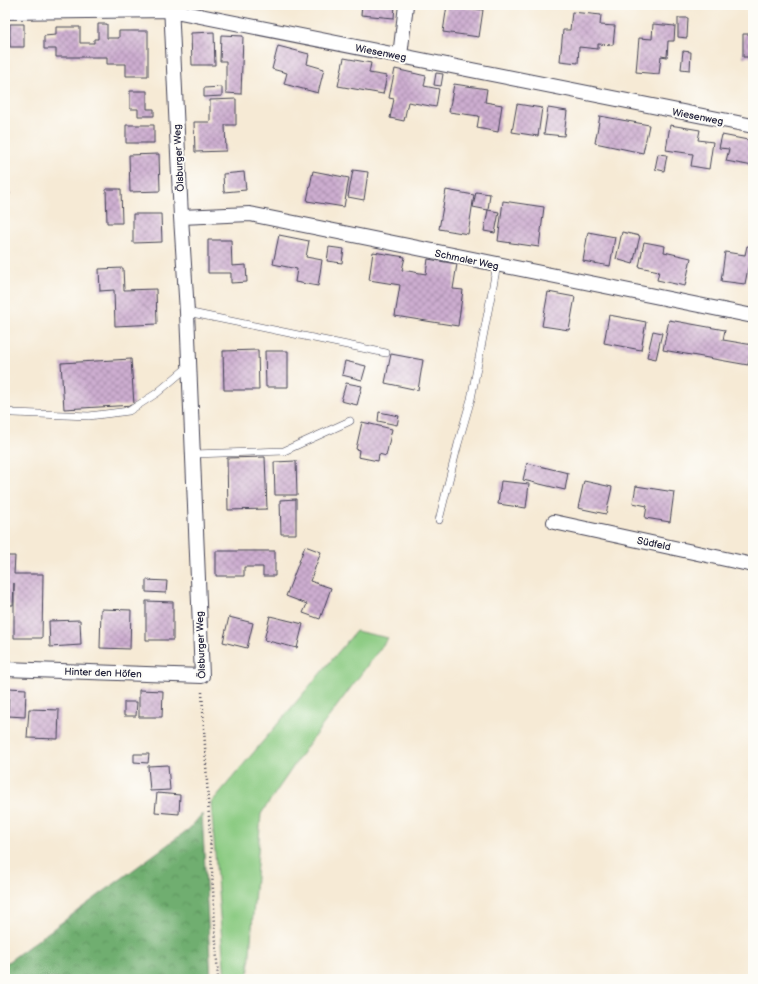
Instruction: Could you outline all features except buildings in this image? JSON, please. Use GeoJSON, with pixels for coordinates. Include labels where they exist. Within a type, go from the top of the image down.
{"type":"FeatureCollection","features":[{"type":"Feature","properties":{"kind":"street"},"geometry":{"type":"LineString","coordinates":[[400,56],[406,5]]}},
{"type":"Feature","properties":{"kind":"street","name":"Wiesenweg"},"geometry":{"type":"LineString","coordinates":[[5,12],[171,7],[400,56],[753,126]]}},
{"type":"Feature","properties":{"kind":"street","name":"Ölsburger Weg"},"geometry":{"type":"LineString","coordinates":[[171,7],[187,312],[202,676]]}},
{"type":"Feature","properties":{"kind":"street","name":"Schmaler Weg"},"geometry":{"type":"LineString","coordinates":[[181,217],[250,214],[753,316]]}},
{"type":"Feature","properties":{"kind":"street","name":"Südfeld"},"geometry":{"type":"LineString","coordinates":[[554,522],[753,565]]}},
{"type":"Feature","properties":{"kind":"street","name":"Hinter den Höfen"},"geometry":{"type":"LineString","coordinates":[[5,669],[202,676]]}},
{"type":"Feature","properties":{"kind":"lane"},"geometry":{"type":"LineString","coordinates":[[439,520],[458,444],[471,400],[497,265]]}},
{"type":"Feature","properties":{"kind":"lane"},"geometry":{"type":"LineString","coordinates":[[187,312],[386,353]]}},
{"type":"Feature","properties":{"kind":"lane"},"geometry":{"type":"LineString","coordinates":[[5,411],[14,413],[89,416],[129,411],[157,392],[189,366]]}},
{"type":"Feature","properties":{"kind":"lane"},"geometry":{"type":"LineString","coordinates":[[193,454],[284,451],[350,421]]}},
{"type":"Feature","properties":{"kind":"path","name":"Ölsburger Weg"},"geometry":{"type":"LineString","coordinates":[[202,676],[218,979]]}},
{"type":"Feature","properties":{"kind":"green space"},"geometry":{"type":"Polygon","coordinates":[[[356,631],[388,638],[310,742],[261,814],[248,979],[225,979],[211,803],[356,631]]]}},
{"type":"Feature","properties":{"kind":"green space"},"geometry":{"type":"Polygon","coordinates":[[[202,814],[211,979],[5,979],[5,964],[189,829],[202,814]]]}}]}
